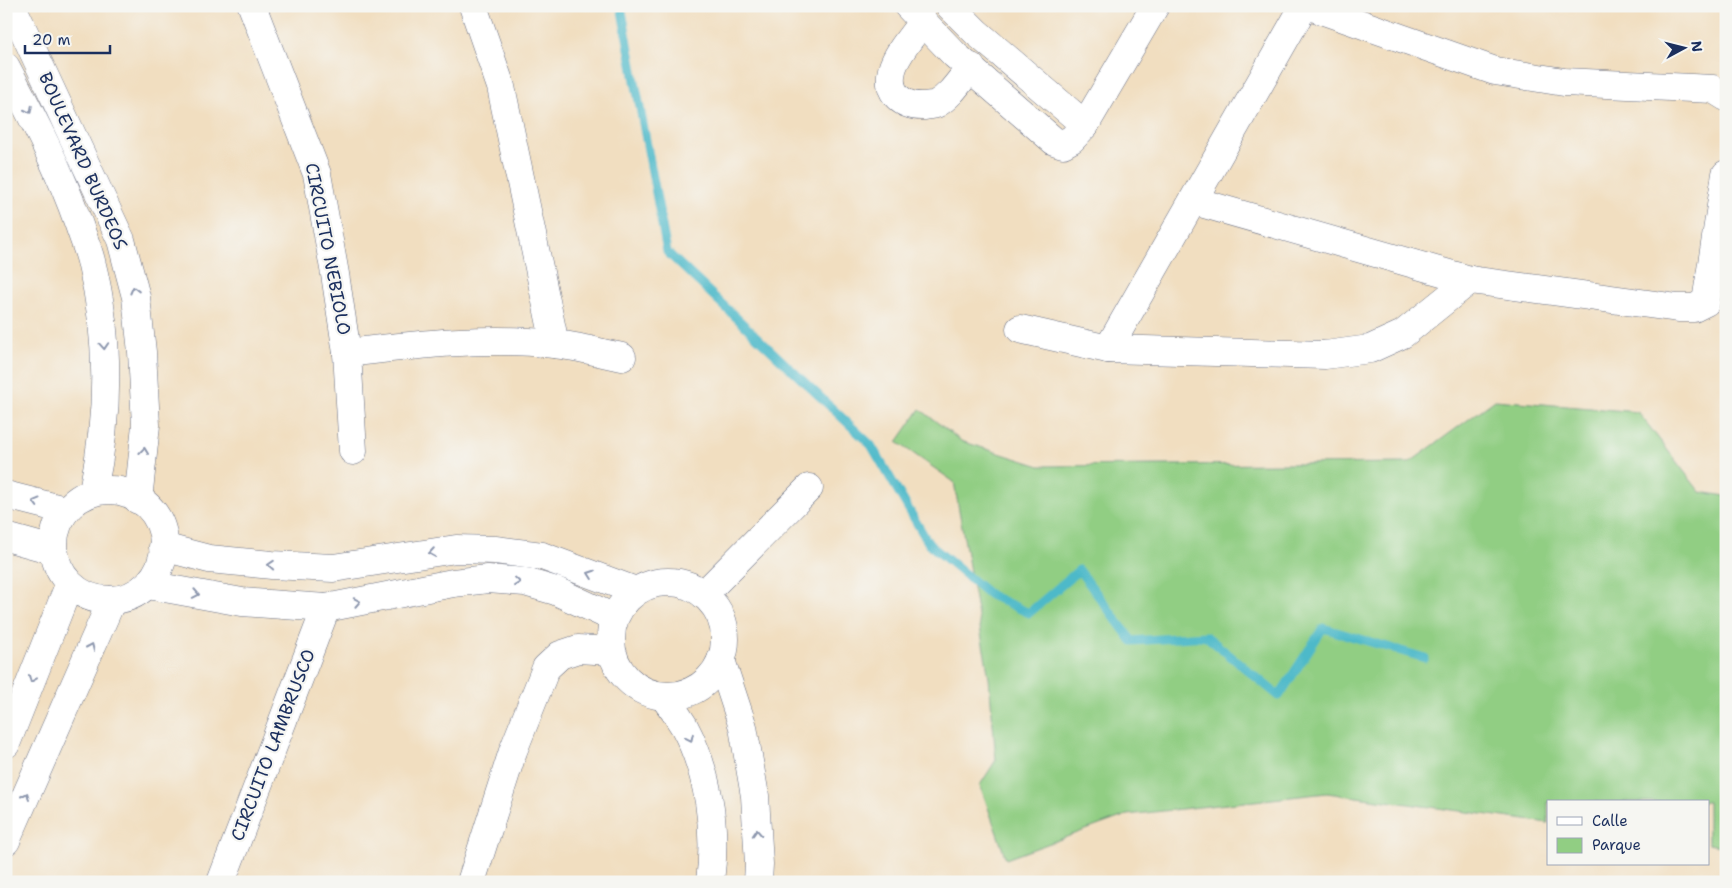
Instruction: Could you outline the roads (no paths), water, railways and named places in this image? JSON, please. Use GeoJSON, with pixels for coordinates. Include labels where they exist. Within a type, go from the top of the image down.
{"type":"FeatureCollection","features":[{"type":"Feature","properties":{"kind":"street","name":"BOULEVARD BURDEOS"},"geometry":{"type":"LineString","coordinates":[[12,6],[121,240],[136,297],[142,352],[146,425],[138,500]]}},
{"type":"Feature","properties":{"kind":"street","name":"CIRCUITO NEBIOLO"},"geometry":{"type":"LineString","coordinates":[[252,6],[317,174],[347,353],[353,451]]}},
{"type":"Feature","properties":{"kind":"street"},"geometry":{"type":"LineString","coordinates":[[473,6],[501,87],[555,344]]}},
{"type":"Feature","properties":{"kind":"street"},"geometry":{"type":"LineString","coordinates":[[950,6],[976,32],[1085,124]]}},
{"type":"Feature","properties":{"kind":"street"},"geometry":{"type":"LineString","coordinates":[[976,32],[963,61],[947,97],[934,105],[920,106],[906,104],[896,96],[891,78],[895,62],[915,14],[963,61],[1054,141],[1063,144],[1072,139],[1085,124],[1155,6]]}},
{"type":"Feature","properties":{"kind":"street"},"geometry":{"type":"LineString","coordinates":[[1108,349],[1304,6]]}},
{"type":"Feature","properties":{"kind":"street"},"geometry":{"type":"LineString","coordinates":[[1310,6],[1495,71],[1564,82],[1713,89],[1726,98]]}},
{"type":"Feature","properties":{"kind":"street","name":"BOULEVARD BURDEOS"},"geometry":{"type":"LineString","coordinates":[[6,67],[45,141],[74,210],[91,259],[101,305],[105,409],[94,491]]}},
{"type":"Feature","properties":{"kind":"street"},"geometry":{"type":"LineString","coordinates":[[1194,201],[1470,280],[1678,308],[1694,308],[1706,302],[1725,186]]}},
{"type":"Feature","properties":{"kind":"street"},"geometry":{"type":"LineString","coordinates":[[1020,328],[1108,349],[1325,355],[1370,350],[1403,334],[1470,280]]}},
{"type":"Feature","properties":{"kind":"street","name":"CIRCUITO NEBIOLO"},"geometry":{"type":"LineString","coordinates":[[347,353],[429,343],[504,342],[555,344],[622,357]]}},
{"type":"Feature","properties":{"kind":"street"},"geometry":{"type":"LineString","coordinates":[[704,594],[809,488]]}},
{"type":"Feature","properties":{"kind":"street"},"geometry":{"type":"LineString","coordinates":[[94,491],[122,491],[138,500],[148,505],[163,530],[163,559],[148,585],[124,599],[94,600],[69,585],[53,550],[54,531],[65,510],[94,491]]}},
{"type":"Feature","properties":{"kind":"street"},"geometry":{"type":"LineString","coordinates":[[6,495],[65,510]]}},
{"type":"Feature","properties":{"kind":"street"},"geometry":{"type":"LineString","coordinates":[[6,537],[53,550]]}},
{"type":"Feature","properties":{"kind":"street"},"geometry":{"type":"LineString","coordinates":[[163,547],[209,559],[333,568],[456,549],[495,550],[542,556],[636,591]]}},
{"type":"Feature","properties":{"kind":"street"},"geometry":{"type":"LineString","coordinates":[[148,585],[242,602],[326,608],[453,583],[488,579],[525,582],[556,591],[614,618]]}},
{"type":"Feature","properties":{"kind":"street"},"geometry":{"type":"LineString","coordinates":[[671,582],[688,585],[704,594],[714,605],[722,625],[725,646],[721,660],[712,676],[699,688],[683,695],[664,697],[646,693],[630,684],[618,669],[611,651],[610,635],[614,618],[623,603],[636,591],[653,583],[671,582]]}},
{"type":"Feature","properties":{"kind":"street"},"geometry":{"type":"LineString","coordinates":[[6,744],[69,585]]}},
{"type":"Feature","properties":{"kind":"street"},"geometry":{"type":"LineString","coordinates":[[6,841],[112,600]]}},
{"type":"Feature","properties":{"kind":"street","name":"CIRCUITO LAMBRUSCO"},"geometry":{"type":"LineString","coordinates":[[221,882],[326,608]]}},
{"type":"Feature","properties":{"kind":"street"},"geometry":{"type":"LineString","coordinates":[[471,882],[513,751],[546,668],[560,654],[578,649],[611,651]]}},
{"type":"Feature","properties":{"kind":"street"},"geometry":{"type":"LineString","coordinates":[[721,660],[743,727],[755,796],[758,882]]}},
{"type":"Feature","properties":{"kind":"street"},"geometry":{"type":"LineString","coordinates":[[664,697],[683,724],[696,752],[711,812],[714,855],[710,882]]}},
{"type":"Feature","properties":{"kind":"waterway"},"geometry":{"type":"LineString","coordinates":[[621,6],[667,252],[871,445],[929,544],[990,595],[1029,613],[1079,570],[1132,641],[1206,636],[1279,696],[1323,628],[1425,658]]}}]}
